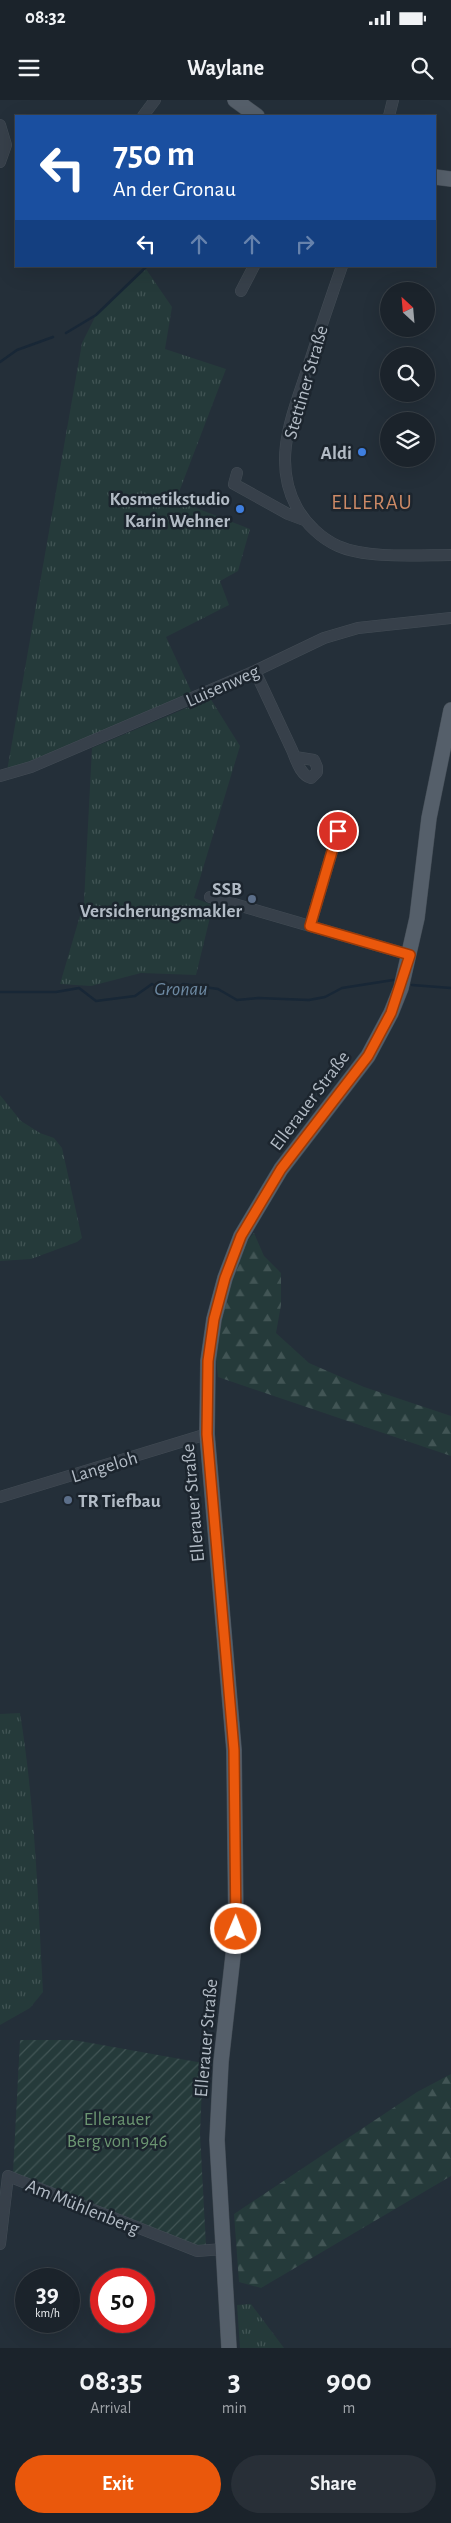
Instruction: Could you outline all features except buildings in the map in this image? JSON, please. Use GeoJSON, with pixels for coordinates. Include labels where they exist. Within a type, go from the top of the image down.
{"type":"FeatureCollection","features":[{"type":"Feature","properties":{"kind":"main road"},"geometry":{"type":"LineString","coordinates":[[236,101],[254,114]]}},
{"type":"Feature","properties":{"kind":"main road"},"geometry":{"type":"LineString","coordinates":[[436,177],[451,179]]}},
{"type":"Feature","properties":{"kind":"main road","name":"Ellerauer Straße"},"geometry":{"type":"LineString","coordinates":[[229,2348],[217,2140],[221,2062],[236,1929],[234,1760],[207,1434],[208,1361],[214,1319],[225,1278],[241,1236],[281,1169],[368,1056],[391,1013],[410,955],[422,884],[429,818],[451,710]]}},
{"type":"Feature","properties":{"kind":"street"},"geometry":{"type":"LineString","coordinates":[[144,115],[155,100]]}},
{"type":"Feature","properties":{"kind":"street"},"geometry":{"type":"LineString","coordinates":[[389,115],[393,100]]}},
{"type":"Feature","properties":{"kind":"street"},"geometry":{"type":"LineString","coordinates":[[0,125],[6,145],[0,162]]}},
{"type":"Feature","properties":{"kind":"street"},"geometry":{"type":"LineString","coordinates":[[241,291],[253,267]]}},
{"type":"Feature","properties":{"kind":"street","name":"Stettiner Straße"},"geometry":{"type":"LineString","coordinates":[[342,267],[290,424],[284,459],[285,480],[304,520],[321,535],[338,546],[357,552],[451,555]]}},
{"type":"Feature","properties":{"kind":"street"},"geometry":{"type":"LineString","coordinates":[[236,473],[234,484],[288,514],[304,520]]}},
{"type":"Feature","properties":{"kind":"street","name":"Luisenweg"},"geometry":{"type":"LineString","coordinates":[[0,776],[31,767],[256,671],[301,648],[358,628],[451,618]]}},
{"type":"Feature","properties":{"kind":"street"},"geometry":{"type":"LineString","coordinates":[[256,671],[295,757]]}},
{"type":"Feature","properties":{"kind":"street"},"geometry":{"type":"LineString","coordinates":[[310,926],[338,831]]}},
{"type":"Feature","properties":{"kind":"street"},"geometry":{"type":"LineString","coordinates":[[210,897],[410,955]]}},
{"type":"Feature","properties":{"kind":"street","name":"Langeloh"},"geometry":{"type":"LineString","coordinates":[[0,1497],[207,1434]]}},
{"type":"Feature","properties":{"kind":"street","name":"Am Mühlenberg"},"geometry":{"type":"LineString","coordinates":[[0,2244],[8,2176],[197,2251],[223,2250]]}},
{"type":"Feature","properties":{"kind":"green space"},"geometry":{"type":"Polygon","coordinates":[[[146,269],[172,307],[165,349],[226,369],[176,500],[250,529],[238,571],[220,581],[229,605],[166,637],[192,693],[7,771],[82,343],[95,317],[146,269]]]}},
{"type":"Feature","properties":{"kind":"green space"},"geometry":{"type":"Polygon","coordinates":[[[210,698],[240,746],[194,898],[213,905],[196,975],[141,973],[91,986],[60,984],[84,902],[92,748],[210,698]]]}},
{"type":"Feature","properties":{"kind":"green space"},"geometry":{"type":"Polygon","coordinates":[[[0,1095],[21,1121],[40,1133],[54,1138],[62,1148],[82,1238],[77,1242],[31,1259],[0,1261],[0,1095]]]}},
{"type":"Feature","properties":{"kind":"green space"},"geometry":{"type":"Polygon","coordinates":[[[254,1233],[264,1256],[281,1273],[281,1305],[276,1333],[309,1363],[364,1387],[451,1416],[451,1456],[218,1377],[216,1358],[217,1334],[228,1286],[240,1255],[254,1233]]]}},
{"type":"Feature","properties":{"kind":"green space"},"geometry":{"type":"Polygon","coordinates":[[[20,1713],[33,1817],[43,1992],[30,2008],[0,2025],[0,1714],[20,1713]]]}},
{"type":"Feature","properties":{"kind":"green space","name":"Ellerauer Berg von 1946"},"geometry":{"type":"Polygon","coordinates":[[[20,2040],[74,2040],[203,2063],[200,2134],[206,2245],[194,2245],[13,2173],[20,2040]]]}},
{"type":"Feature","properties":{"kind":"green space"},"geometry":{"type":"Polygon","coordinates":[[[451,2074],[451,2176],[261,2288],[239,2282],[234,2214],[417,2092],[451,2074]]]}},
{"type":"Feature","properties":{"kind":"green space"},"geometry":{"type":"Polygon","coordinates":[[[251,2304],[284,2348],[240,2348],[237,2305],[251,2304]]]}},
{"type":"Feature","properties":{"kind":"waterway"},"geometry":{"type":"LineString","coordinates":[[66,333],[96,315],[146,267]]}},
{"type":"Feature","properties":{"kind":"waterway"},"geometry":{"type":"LineString","coordinates":[[0,362],[17,350],[53,337]]}},
{"type":"Feature","properties":{"kind":"waterway","name":"Gronau"},"geometry":{"type":"LineString","coordinates":[[0,992],[56,992],[79,988],[96,1001],[135,996],[152,984],[168,990],[175,989],[183,984],[218,989],[237,1000],[258,998],[309,1000],[325,997],[342,988],[393,980]]}},
{"type":"Feature","properties":{"kind":"waterway","name":"Gronau"},"geometry":{"type":"LineString","coordinates":[[412,985],[451,988]]}},
{"type":"Feature","properties":{"kind":"place","name":"Aldi"},"geometry":{"type":"Point","coordinates":[362,452]}},
{"type":"Feature","properties":{"kind":"place","name":"Kosmetikstudio Karin Wehner"},"geometry":{"type":"Point","coordinates":[240,509]}},
{"type":"Feature","properties":{"kind":"place","name":"SSB Versicherungsmakler"},"geometry":{"type":"Point","coordinates":[252,899]}},
{"type":"Feature","properties":{"kind":"place","name":"TR Tiefbau"},"geometry":{"type":"Point","coordinates":[68,1500]}},
{"type":"Feature","properties":{"kind":"district","name":"ELLERAU"},"geometry":{"type":"Point","coordinates":[372,502]}},
{"type":"Feature","properties":{"kind":"route"},"geometry":{"type":"LineString","coordinates":[[236,1929],[232,1712],[207,1434],[208,1361],[214,1319],[225,1278],[241,1236],[281,1169],[368,1056],[391,1013],[401,988],[410,955],[310,926],[338,831]]}}]}
